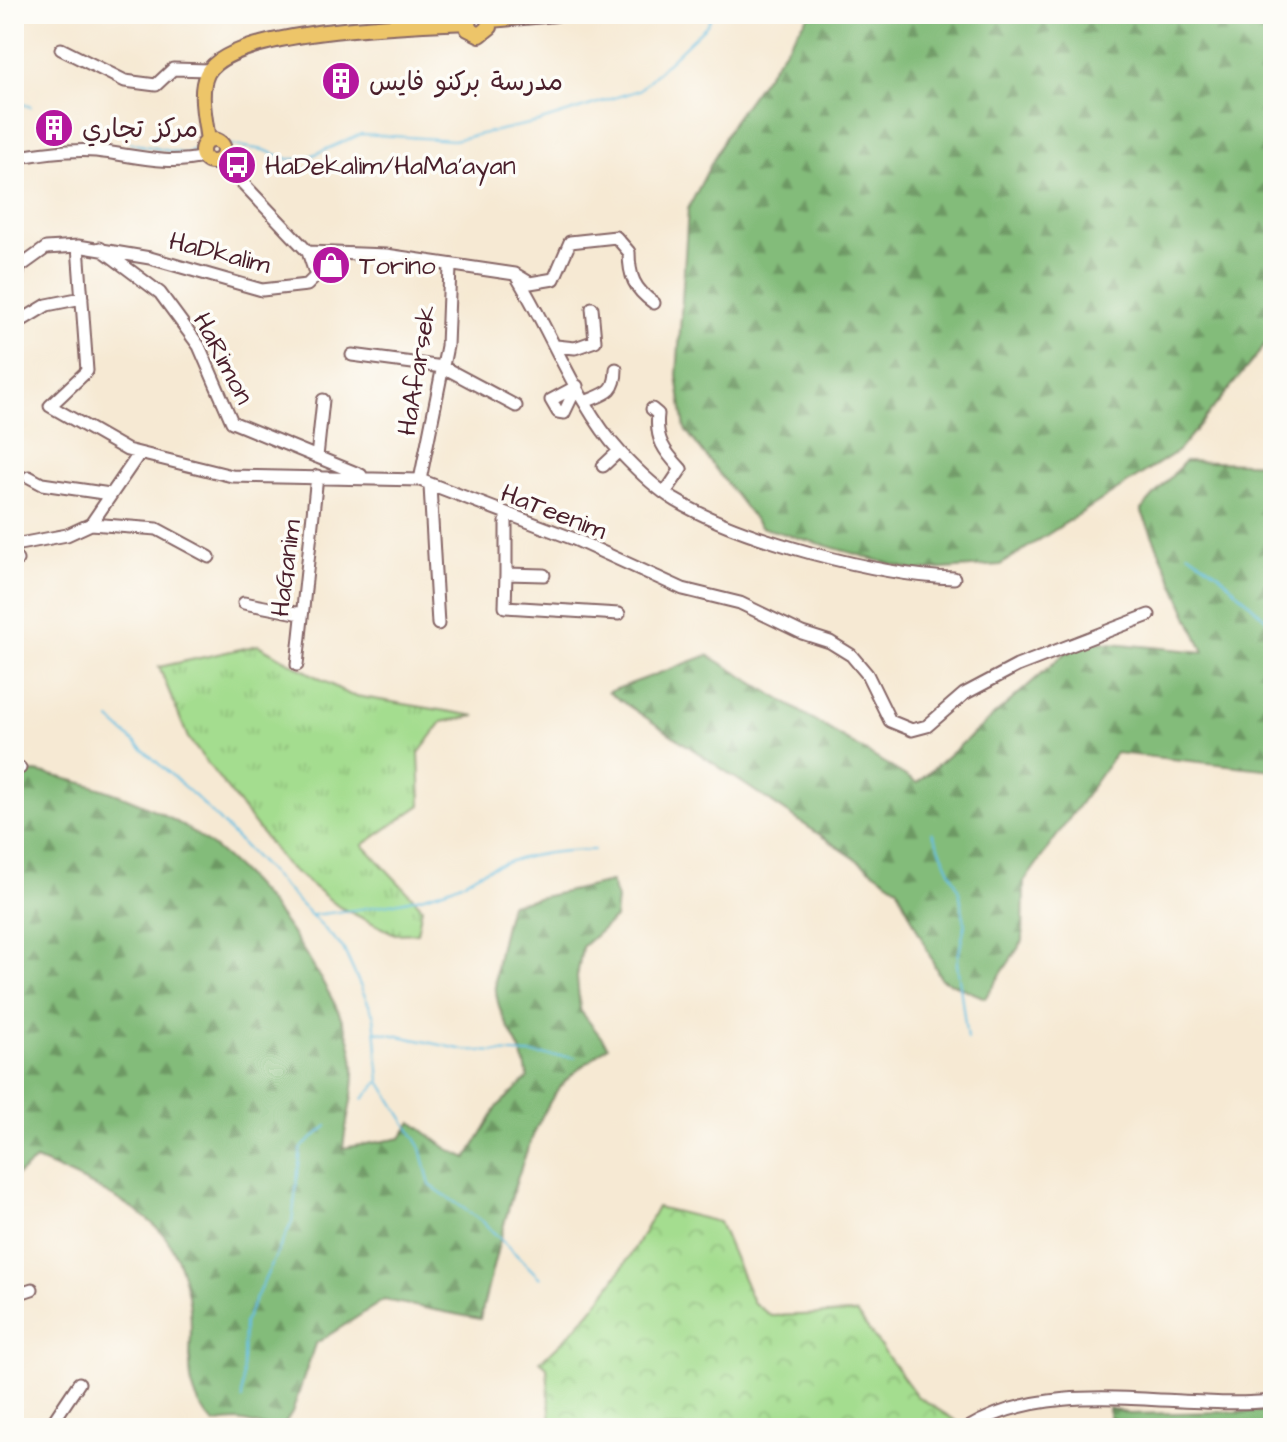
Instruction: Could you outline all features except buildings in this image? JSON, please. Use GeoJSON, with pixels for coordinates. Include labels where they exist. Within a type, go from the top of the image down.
{"type":"FeatureCollection","features":[{"type":"Feature","properties":{"kind":"main road"},"geometry":{"type":"LineString","coordinates":[[208,141],[222,145],[220,159],[213,162],[203,157],[202,148],[208,141],[203,93],[209,70],[219,60],[239,50],[301,36],[468,18],[471,33],[480,35],[488,31],[489,17],[556,14]]}},
{"type":"Feature","properties":{"kind":"street"},"geometry":{"type":"LineString","coordinates":[[61,49],[125,81],[156,85],[173,69],[209,70]]}},
{"type":"Feature","properties":{"kind":"street"},"geometry":{"type":"LineString","coordinates":[[14,158],[52,151],[94,151],[179,162],[203,157]]}},
{"type":"Feature","properties":{"kind":"street","name":"HaDkalim"},"geometry":{"type":"LineString","coordinates":[[16,269],[46,248],[78,246],[150,258],[262,290],[307,285],[316,276],[308,252],[220,159]]}},
{"type":"Feature","properties":{"kind":"street"},"geometry":{"type":"LineString","coordinates":[[308,252],[386,255],[450,267],[515,274],[530,283],[554,279],[570,242],[616,237],[629,252],[629,270],[638,292],[654,303]]}},
{"type":"Feature","properties":{"kind":"street","name":"HaTeenim"},"geometry":{"type":"LineString","coordinates":[[78,246],[87,371],[50,406],[139,454],[232,476],[317,476],[425,483],[574,539],[683,589],[740,603],[802,633],[830,642],[851,655],[867,674],[890,721],[912,730],[927,726],[964,694],[1006,671],[1149,615]]}},
{"type":"Feature","properties":{"kind":"street","name":"HaRimon"},"geometry":{"type":"LineString","coordinates":[[100,248],[160,293],[199,346],[232,422],[371,479]]}},
{"type":"Feature","properties":{"kind":"street","name":"HaAfarsek"},"geometry":{"type":"LineString","coordinates":[[438,624],[425,483],[443,367],[450,267]]}},
{"type":"Feature","properties":{"kind":"street"},"geometry":{"type":"LineString","coordinates":[[14,297],[16,269]]}},
{"type":"Feature","properties":{"kind":"street"},"geometry":{"type":"LineString","coordinates":[[515,274],[577,386],[619,451],[665,493],[723,523],[851,563],[920,577],[954,578]]}},
{"type":"Feature","properties":{"kind":"street"},"geometry":{"type":"LineString","coordinates":[[14,325],[47,305],[82,298]]}},
{"type":"Feature","properties":{"kind":"street"},"geometry":{"type":"LineString","coordinates":[[556,346],[575,348],[595,341],[592,308]]}},
{"type":"Feature","properties":{"kind":"street"},"geometry":{"type":"LineString","coordinates":[[352,355],[443,367],[516,406]]}},
{"type":"Feature","properties":{"kind":"street"},"geometry":{"type":"LineString","coordinates":[[587,401],[612,391],[616,385],[616,369]]}},
{"type":"Feature","properties":{"kind":"street"},"geometry":{"type":"LineString","coordinates":[[317,457],[323,400]]}},
{"type":"Feature","properties":{"kind":"street"},"geometry":{"type":"LineString","coordinates":[[652,409],[658,414],[657,436],[662,448],[681,469],[665,493]]}},
{"type":"Feature","properties":{"kind":"street"},"geometry":{"type":"LineString","coordinates":[[603,466],[619,451]]}},
{"type":"Feature","properties":{"kind":"street"},"geometry":{"type":"LineString","coordinates":[[91,524],[139,454]]}},
{"type":"Feature","properties":{"kind":"street","name":"HaGanim"},"geometry":{"type":"LineString","coordinates":[[297,665],[317,476]]}},
{"type":"Feature","properties":{"kind":"street"},"geometry":{"type":"LineString","coordinates":[[29,477],[42,484],[110,494]]}},
{"type":"Feature","properties":{"kind":"street"},"geometry":{"type":"LineString","coordinates":[[506,515],[505,607],[619,614]]}},
{"type":"Feature","properties":{"kind":"street"},"geometry":{"type":"LineString","coordinates":[[19,544],[67,535],[91,524],[157,529],[209,557]]}},
{"type":"Feature","properties":{"kind":"street"},"geometry":{"type":"LineString","coordinates":[[506,574],[544,575]]}},
{"type":"Feature","properties":{"kind":"street"},"geometry":{"type":"LineString","coordinates":[[244,603],[301,614]]}},
{"type":"Feature","properties":{"kind":"street"},"geometry":{"type":"LineString","coordinates":[[14,1295],[32,1289]]}},
{"type":"Feature","properties":{"kind":"street"},"geometry":{"type":"LineString","coordinates":[[49,1428],[79,1383]]}},
{"type":"Feature","properties":{"kind":"street"},"geometry":{"type":"LineString","coordinates":[[968,1428],[998,1413],[1037,1403],[1137,1400],[1212,1404],[1273,1401]]}},
{"type":"Feature","properties":{"kind":"green space"},"geometry":{"type":"Polygon","coordinates":[[[810,14],[1273,14],[1273,336],[1178,451],[1000,565],[915,571],[760,527],[685,429],[677,376],[688,209],[732,123],[810,14]]]}},
{"type":"Feature","properties":{"kind":"green space"},"geometry":{"type":"Polygon","coordinates":[[[1185,461],[1273,464],[1273,770],[1116,753],[1024,882],[1023,941],[985,998],[941,979],[897,887],[608,692],[708,655],[917,783],[1080,640],[1204,652],[1141,510],[1185,461]]]}},
{"type":"Feature","properties":{"kind":"green space"},"geometry":{"type":"Polygon","coordinates":[[[258,645],[350,695],[476,716],[442,722],[419,753],[421,805],[363,845],[422,907],[417,933],[395,934],[339,907],[286,865],[188,738],[159,667],[258,645]]]}},
{"type":"Feature","properties":{"kind":"green space"},"geometry":{"type":"Polygon","coordinates":[[[36,772],[81,782],[160,812],[225,857],[255,886],[282,919],[328,991],[349,1039],[354,1076],[343,1148],[401,1138],[412,1122],[448,1149],[467,1158],[498,1106],[528,1078],[523,1058],[497,997],[496,970],[510,904],[611,882],[617,899],[615,918],[582,947],[577,977],[580,1010],[608,1046],[562,1085],[543,1113],[520,1169],[480,1319],[384,1300],[315,1344],[292,1413],[282,1428],[234,1421],[214,1424],[195,1396],[191,1383],[191,1326],[187,1293],[177,1259],[160,1231],[109,1194],[36,1160],[14,1178],[14,773],[36,772]]]}},
{"type":"Feature","properties":{"kind":"green space"},"geometry":{"type":"Polygon","coordinates":[[[657,1207],[719,1222],[753,1302],[771,1316],[856,1313],[917,1396],[967,1428],[551,1428],[547,1367],[540,1361],[592,1310],[634,1250],[657,1207]]]}},
{"type":"Feature","properties":{"kind":"green space"},"geometry":{"type":"Polygon","coordinates":[[[1109,1408],[1129,1414],[1273,1411],[1273,1428],[1133,1428],[1109,1417],[1109,1408]]]}},
{"type":"Feature","properties":{"kind":"waterway"},"geometry":{"type":"LineString","coordinates":[[231,145],[264,150],[288,159],[304,159],[361,134],[453,140],[538,122],[639,90],[708,24],[712,14]]}},
{"type":"Feature","properties":{"kind":"waterway"},"geometry":{"type":"LineString","coordinates":[[14,101],[31,107]]}},
{"type":"Feature","properties":{"kind":"waterway"},"geometry":{"type":"LineString","coordinates":[[130,143],[185,154],[201,146]]}},
{"type":"Feature","properties":{"kind":"waterway"},"geometry":{"type":"LineString","coordinates":[[1188,553],[1218,573],[1273,626]]}},
{"type":"Feature","properties":{"kind":"waterway"},"geometry":{"type":"LineString","coordinates":[[110,720],[199,800],[343,948],[374,1016],[380,1081],[363,1099]]}},
{"type":"Feature","properties":{"kind":"waterway"},"geometry":{"type":"LineString","coordinates":[[932,832],[959,890],[965,924],[957,963],[967,1039]]}},
{"type":"Feature","properties":{"kind":"waterway"},"geometry":{"type":"LineString","coordinates":[[313,915],[418,898],[456,885],[498,865],[525,858],[594,850]]}},
{"type":"Feature","properties":{"kind":"waterway"},"geometry":{"type":"LineString","coordinates":[[375,1031],[465,1050],[575,1057]]}},
{"type":"Feature","properties":{"kind":"waterway"},"geometry":{"type":"LineString","coordinates":[[381,1083],[421,1148],[430,1185],[482,1221],[540,1278]]}},
{"type":"Feature","properties":{"kind":"waterway"},"geometry":{"type":"LineString","coordinates":[[242,1399],[244,1323],[292,1222],[301,1148],[327,1126]]}},
{"type":"Feature","properties":{"kind":"place","name":"مدرسة بركنو فايس"},"geometry":{"type":"Point","coordinates":[341,81]}},
{"type":"Feature","properties":{"kind":"place","name":"مركز تجاري"},"geometry":{"type":"Point","coordinates":[54,128]}},
{"type":"Feature","properties":{"kind":"place","name":"HaDekalim/HaMa'ayan"},"geometry":{"type":"Point","coordinates":[237,165]}},
{"type":"Feature","properties":{"kind":"place","name":"Torino"},"geometry":{"type":"Point","coordinates":[331,265]}}]}
